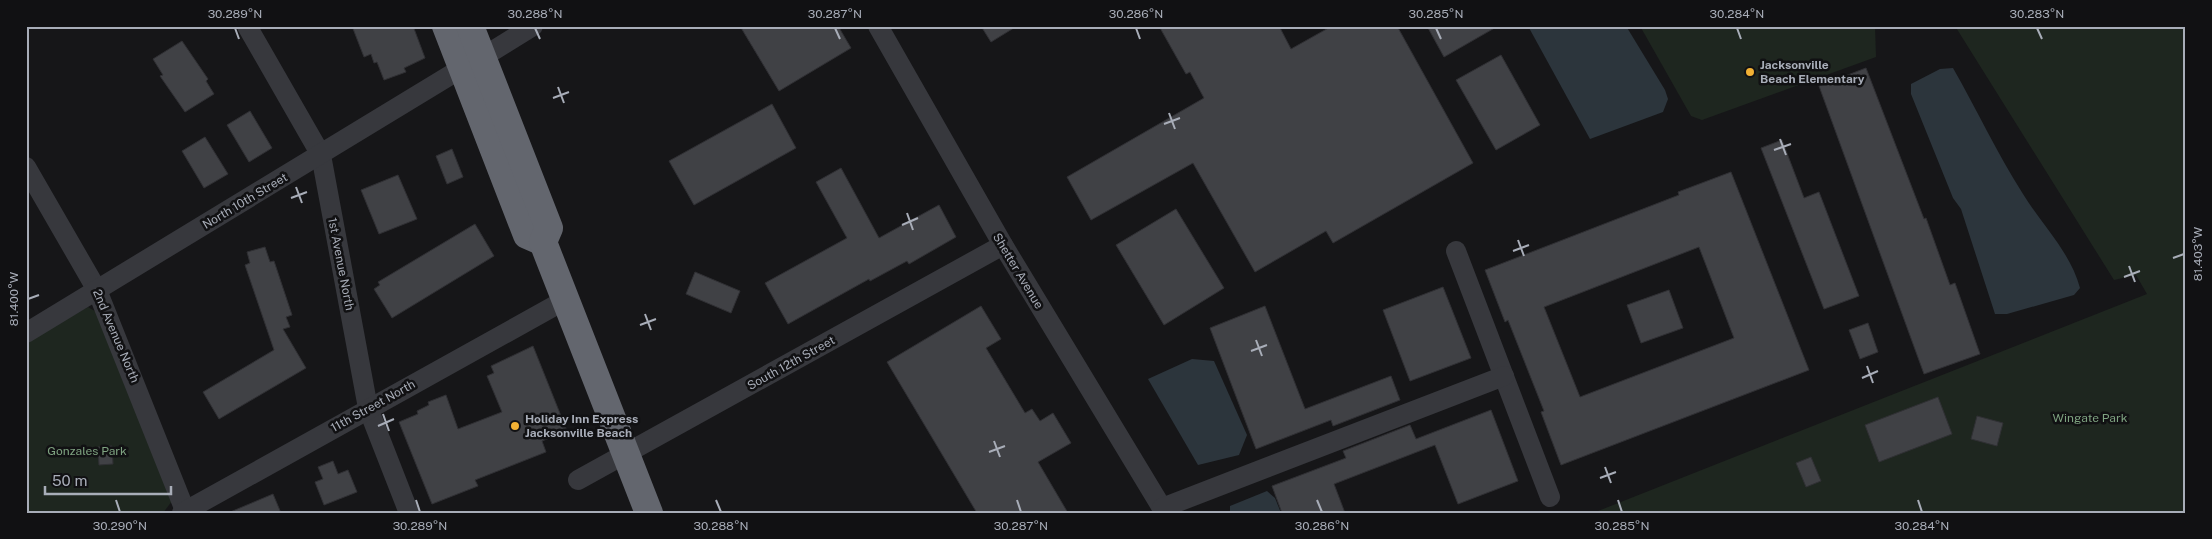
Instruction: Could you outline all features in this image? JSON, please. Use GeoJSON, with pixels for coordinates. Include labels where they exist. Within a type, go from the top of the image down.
{"type":"FeatureCollection","features":[{"type":"Feature","properties":{"kind":"highway"},"geometry":{"type":"LineString","coordinates":[[446,26],[473,63],[513,135],[549,228],[543,242],[649,513]]}},
{"type":"Feature","properties":{"kind":"highway"},"geometry":{"type":"LineString","coordinates":[[456,26],[463,45],[476,57],[473,63]]}},
{"type":"Feature","properties":{"kind":"highway"},"geometry":{"type":"LineString","coordinates":[[470,26],[473,63],[527,235],[543,242]]}},
{"type":"Feature","properties":{"kind":"street","name":"1st Avenue North"},"geometry":{"type":"LineString","coordinates":[[247,26],[321,155],[368,408],[409,513]]}},
{"type":"Feature","properties":{"kind":"street","name":"North 10th Street"},"geometry":{"type":"LineString","coordinates":[[26,332],[533,26]]}},
{"type":"Feature","properties":{"kind":"street","name":"Shetter Avenue"},"geometry":{"type":"LineString","coordinates":[[878,26],[1002,245],[1163,510]]}},
{"type":"Feature","properties":{"kind":"street","name":"2nd Avenue North"},"geometry":{"type":"LineString","coordinates":[[26,167],[98,290],[184,512]]}},
{"type":"Feature","properties":{"kind":"street","name":"South 12th Street"},"geometry":{"type":"LineString","coordinates":[[578,480],[1002,245]]}},
{"type":"Feature","properties":{"kind":"street"},"geometry":{"type":"LineString","coordinates":[[1456,251],[1550,497]]}},
{"type":"Feature","properties":{"kind":"street","name":"11th Street North"},"geometry":{"type":"LineString","coordinates":[[184,512],[565,300]]}},
{"type":"Feature","properties":{"kind":"street"},"geometry":{"type":"LineString","coordinates":[[1163,510],[1504,376]]}},
{"type":"Feature","properties":{"kind":"green space","name":"Jacksonville Beach Elementary"},"geometry":{"type":"Polygon","coordinates":[[[1640,26],[1875,26],[1876,57],[1702,120],[1691,116],[1640,26]]]}},
{"type":"Feature","properties":{"kind":"green space","name":"Wingate Park"},"geometry":{"type":"Polygon","coordinates":[[[1955,26],[2186,26],[2186,513],[1593,513],[2147,294],[2136,275],[2114,280],[1955,26]]]}},
{"type":"Feature","properties":{"kind":"green space","name":"Gonzales Park"},"geometry":{"type":"Polygon","coordinates":[[[88,307],[98,313],[172,501],[163,513],[26,513],[26,342],[88,307]]]}},
{"type":"Feature","properties":{"kind":"shaded area"},"geometry":{"type":"Polygon","coordinates":[[[1528,26],[1626,26],[1665,90],[1668,99],[1663,112],[1590,139],[1528,26]]]}},
{"type":"Feature","properties":{"kind":"shaded area"},"geometry":{"type":"Polygon","coordinates":[[[1953,68],[2014,179],[2070,263],[2080,288],[2074,295],[2007,314],[1995,314],[1961,209],[1953,198],[1911,94],[1911,84],[1940,69],[1953,68]]]}},
{"type":"Feature","properties":{"kind":"shaded area"},"geometry":{"type":"Polygon","coordinates":[[[1192,359],[1214,361],[1247,435],[1239,455],[1198,465],[1148,379],[1192,359]]]}},
{"type":"Feature","properties":{"kind":"shaded area"},"geometry":{"type":"Polygon","coordinates":[[[1267,491],[1275,498],[1281,513],[1230,513],[1230,506],[1267,491]]]}},
{"type":"Feature","properties":{"kind":"building"},"geometry":{"type":"Polygon","coordinates":[[[352,26],[413,26],[425,58],[404,68],[406,72],[384,80],[377,62],[374,63],[371,54],[364,57],[352,26]]]}},
{"type":"Feature","properties":{"kind":"building"},"geometry":{"type":"Polygon","coordinates":[[[740,26],[838,26],[851,48],[779,91],[740,26]]]}},
{"type":"Feature","properties":{"kind":"building"},"geometry":{"type":"Polygon","coordinates":[[[981,26],[1017,26],[991,42],[981,26]]]}},
{"type":"Feature","properties":{"kind":"building"},"geometry":{"type":"Polygon","coordinates":[[[1159,26],[1279,26],[1291,49],[1332,26],[1397,26],[1473,163],[1333,243],[1326,231],[1255,272],[1193,163],[1091,220],[1067,177],[1204,98],[1190,72],[1186,74],[1159,26]]]}},
{"type":"Feature","properties":{"kind":"building"},"geometry":{"type":"Polygon","coordinates":[[[1427,26],[1498,26],[1444,57],[1427,26]]]}},
{"type":"Feature","properties":{"kind":"building"},"geometry":{"type":"Polygon","coordinates":[[[182,41],[208,79],[206,81],[214,94],[185,112],[160,76],[163,75],[153,59],[182,41]]]}},
{"type":"Feature","properties":{"kind":"building"},"geometry":{"type":"Polygon","coordinates":[[[1501,55],[1540,125],[1496,150],[1456,80],[1501,55]]]}},
{"type":"Feature","properties":{"kind":"building"},"geometry":{"type":"Polygon","coordinates":[[[1866,68],[1924,219],[1926,218],[1950,285],[1955,283],[1980,354],[1924,374],[1819,86],[1866,68]]]}},
{"type":"Feature","properties":{"kind":"building"},"geometry":{"type":"Polygon","coordinates":[[[772,104],[796,148],[694,205],[669,161],[772,104]]]}},
{"type":"Feature","properties":{"kind":"building"},"geometry":{"type":"Polygon","coordinates":[[[250,111],[272,148],[249,162],[227,125],[250,111]]]}},
{"type":"Feature","properties":{"kind":"building"},"geometry":{"type":"Polygon","coordinates":[[[205,137],[228,174],[204,188],[182,151],[205,137]]]}},
{"type":"Feature","properties":{"kind":"building"},"geometry":{"type":"Polygon","coordinates":[[[1782,140],[1804,198],[1819,192],[1859,296],[1824,309],[1761,148],[1782,140]]]}},
{"type":"Feature","properties":{"kind":"building"},"geometry":{"type":"Polygon","coordinates":[[[452,149],[463,177],[447,184],[436,156],[452,149]]]}},
{"type":"Feature","properties":{"kind":"building"},"geometry":{"type":"Polygon","coordinates":[[[841,168],[879,238],[939,205],[956,237],[909,264],[907,261],[870,281],[869,279],[788,324],[765,283],[847,238],[816,182],[841,168]]]}},
{"type":"Feature","properties":{"kind":"building"},"geometry":{"type":"Polygon","coordinates":[[[1731,172],[1809,370],[1561,465],[1541,412],[1544,411],[1508,320],[1505,322],[1485,270],[1679,195],[1678,192],[1731,172]],[[1699,247],[1544,307],[1580,397],[1734,338],[1699,247]]]}},
{"type":"Feature","properties":{"kind":"building"},"geometry":{"type":"Polygon","coordinates":[[[398,175],[417,219],[379,234],[361,190],[398,175]]]}},
{"type":"Feature","properties":{"kind":"building"},"geometry":{"type":"Polygon","coordinates":[[[1176,209],[1224,288],[1164,325],[1116,245],[1176,209]]]}},
{"type":"Feature","properties":{"kind":"building"},"geometry":{"type":"Polygon","coordinates":[[[475,224],[494,256],[392,318],[374,289],[380,285],[378,282],[475,224]]]}},
{"type":"Feature","properties":{"kind":"building"},"geometry":{"type":"Polygon","coordinates":[[[265,247],[270,262],[274,261],[292,315],[286,317],[290,327],[283,329],[306,368],[219,419],[203,392],[274,350],[245,265],[250,263],[247,252],[265,247]]]}},
{"type":"Feature","properties":{"kind":"building"},"geometry":{"type":"Polygon","coordinates":[[[695,272],[740,291],[731,313],[686,294],[695,272]]]}},
{"type":"Feature","properties":{"kind":"building"},"geometry":{"type":"Polygon","coordinates":[[[1443,287],[1471,358],[1410,381],[1383,310],[1443,287]]]}},
{"type":"Feature","properties":{"kind":"building"},"geometry":{"type":"Polygon","coordinates":[[[1669,290],[1683,328],[1641,343],[1627,305],[1669,290]]]}},
{"type":"Feature","properties":{"kind":"building"},"geometry":{"type":"Polygon","coordinates":[[[981,306],[1001,339],[986,348],[1025,413],[1032,409],[1040,421],[1053,413],[1071,443],[1038,462],[1068,513],[977,513],[887,362],[981,306]]]}},
{"type":"Feature","properties":{"kind":"building"},"geometry":{"type":"Polygon","coordinates":[[[1265,306],[1305,409],[1391,376],[1400,400],[1333,426],[1331,420],[1256,449],[1210,328],[1265,306]]]}},
{"type":"Feature","properties":{"kind":"building"},"geometry":{"type":"Polygon","coordinates":[[[1868,323],[1878,352],[1860,359],[1849,330],[1868,323]]]}},
{"type":"Feature","properties":{"kind":"building","name":"Holiday Inn Express Jacksonville Beach"},"geometry":{"type":"Polygon","coordinates":[[[533,346],[567,431],[542,441],[546,452],[475,480],[478,486],[432,504],[399,422],[418,414],[417,411],[429,405],[428,402],[446,395],[458,429],[502,412],[487,376],[494,373],[491,366],[533,346]]]}},
{"type":"Feature","properties":{"kind":"building"},"geometry":{"type":"Polygon","coordinates":[[[1938,397],[1952,434],[1879,462],[1865,425],[1938,397]]]}},
{"type":"Feature","properties":{"kind":"building"},"geometry":{"type":"Polygon","coordinates":[[[1491,410],[1518,481],[1458,504],[1435,445],[1334,484],[1345,513],[1282,513],[1272,486],[1346,458],[1343,451],[1410,425],[1416,439],[1491,410]]]}},
{"type":"Feature","properties":{"kind":"building"},"geometry":{"type":"Polygon","coordinates":[[[1977,416],[2003,423],[1997,446],[1971,439],[1977,416]]]}},
{"type":"Feature","properties":{"kind":"building"},"geometry":{"type":"Polygon","coordinates":[[[112,446],[113,464],[99,465],[98,447],[112,446]]]}},
{"type":"Feature","properties":{"kind":"building"},"geometry":{"type":"Polygon","coordinates":[[[1811,457],[1821,481],[1806,487],[1796,463],[1811,457]]]}},
{"type":"Feature","properties":{"kind":"building"},"geometry":{"type":"Polygon","coordinates":[[[333,461],[338,474],[348,470],[357,492],[324,505],[315,482],[323,479],[318,467],[333,461]]]}},
{"type":"Feature","properties":{"kind":"building"},"geometry":{"type":"Polygon","coordinates":[[[273,494],[281,513],[228,513],[273,494]]]}},
{"type":"Feature","properties":{"kind":"place","name":"Jacksonville Beach Elementary"},"geometry":{"type":"Point","coordinates":[1750,72]}},
{"type":"Feature","properties":{"kind":"place","name":"Holiday Inn Express Jacksonville Beach"},"geometry":{"type":"Point","coordinates":[515,426]}}]}
